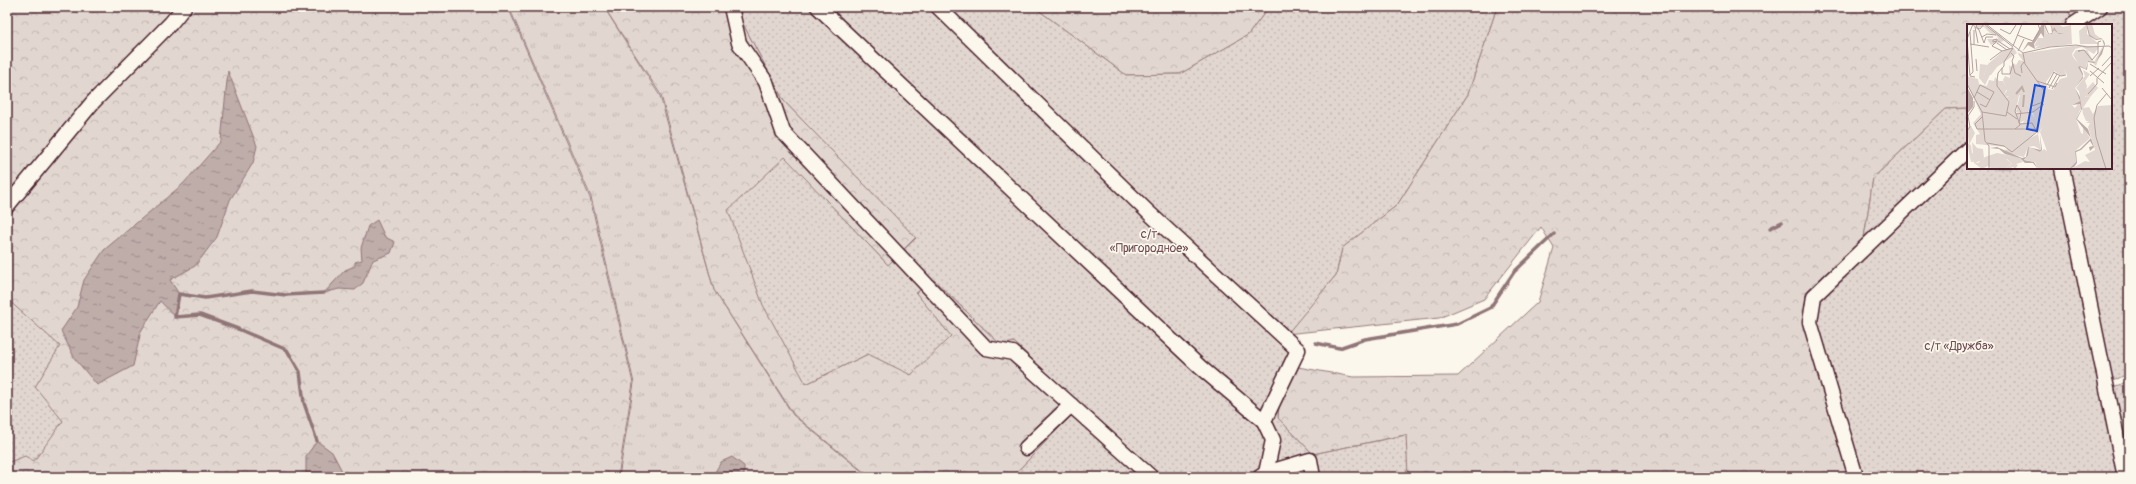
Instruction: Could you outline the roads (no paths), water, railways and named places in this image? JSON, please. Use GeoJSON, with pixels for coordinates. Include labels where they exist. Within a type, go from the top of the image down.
{"type":"FeatureCollection","features":[{"type":"Feature","properties":{"kind":"street"},"geometry":{"type":"LineString","coordinates":[[7,206],[93,102],[171,23],[184,7]]}},
{"type":"Feature","properties":{"kind":"street"},"geometry":{"type":"LineString","coordinates":[[731,7],[739,43],[766,82],[783,132],[986,348],[1013,353],[1151,477]]}},
{"type":"Feature","properties":{"kind":"street"},"geometry":{"type":"LineString","coordinates":[[818,7],[1200,367],[1264,421],[1273,440],[1263,475]]}},
{"type":"Feature","properties":{"kind":"street"},"geometry":{"type":"LineString","coordinates":[[938,7],[1149,213],[1298,350],[1264,421]]}},
{"type":"Feature","properties":{"kind":"street"},"geometry":{"type":"LineString","coordinates":[[2074,24],[2100,7]]}},
{"type":"Feature","properties":{"kind":"street"},"geometry":{"type":"LineString","coordinates":[[1856,477],[1810,322],[1814,296],[1967,150]]}},
{"type":"Feature","properties":{"kind":"street"},"geometry":{"type":"LineString","coordinates":[[2062,169],[2125,477]]}},
{"type":"Feature","properties":{"kind":"street"},"geometry":{"type":"LineString","coordinates":[[1026,448],[1071,405]]}},
{"type":"Feature","properties":{"kind":"street"},"geometry":{"type":"LineString","coordinates":[[1263,475],[1310,460],[1313,477]]}},
{"type":"Feature","properties":{"kind":"water"},"geometry":{"type":"Polygon","coordinates":[[[228,71],[257,146],[253,163],[230,200],[217,237],[195,266],[170,280],[179,294],[175,317],[160,301],[141,331],[133,366],[97,385],[75,359],[61,331],[77,307],[84,280],[104,250],[183,184],[221,141],[228,71]]]}},
{"type":"Feature","properties":{"kind":"water"},"geometry":{"type":"Polygon","coordinates":[[[377,220],[385,237],[395,242],[391,253],[373,260],[363,283],[355,290],[339,289],[324,293],[345,270],[355,266],[355,262],[362,260],[361,248],[368,226],[377,220]]]}},
{"type":"Feature","properties":{"kind":"water"},"geometry":{"type":"Polygon","coordinates":[[[317,441],[332,452],[342,471],[338,477],[306,477],[306,456],[317,441]]]}},
{"type":"Feature","properties":{"kind":"water"},"geometry":{"type":"Polygon","coordinates":[[[732,457],[744,466],[744,477],[712,477],[721,462],[732,457]]]}},
{"type":"Feature","properties":{"kind":"waterway"},"geometry":{"type":"LineString","coordinates":[[1770,228],[1782,222]]}},
{"type":"Feature","properties":{"kind":"waterway"},"geometry":{"type":"LineString","coordinates":[[1316,343],[1339,348],[1365,339],[1457,324],[1490,308],[1514,272],[1554,234]]}},
{"type":"Feature","properties":{"kind":"waterway"},"geometry":{"type":"LineString","coordinates":[[317,441],[304,403],[300,372],[287,350],[200,315],[175,317],[179,294],[205,298],[252,291],[286,295],[324,293]]}},
{"type":"Feature","properties":{"kind":"park label","name":"с/т «Пригородное»"},"geometry":{"type":"Point","coordinates":[1149,241]}},
{"type":"Feature","properties":{"kind":"park label","name":"с/т «Дружба»"},"geometry":{"type":"Point","coordinates":[1959,346]}}]}
